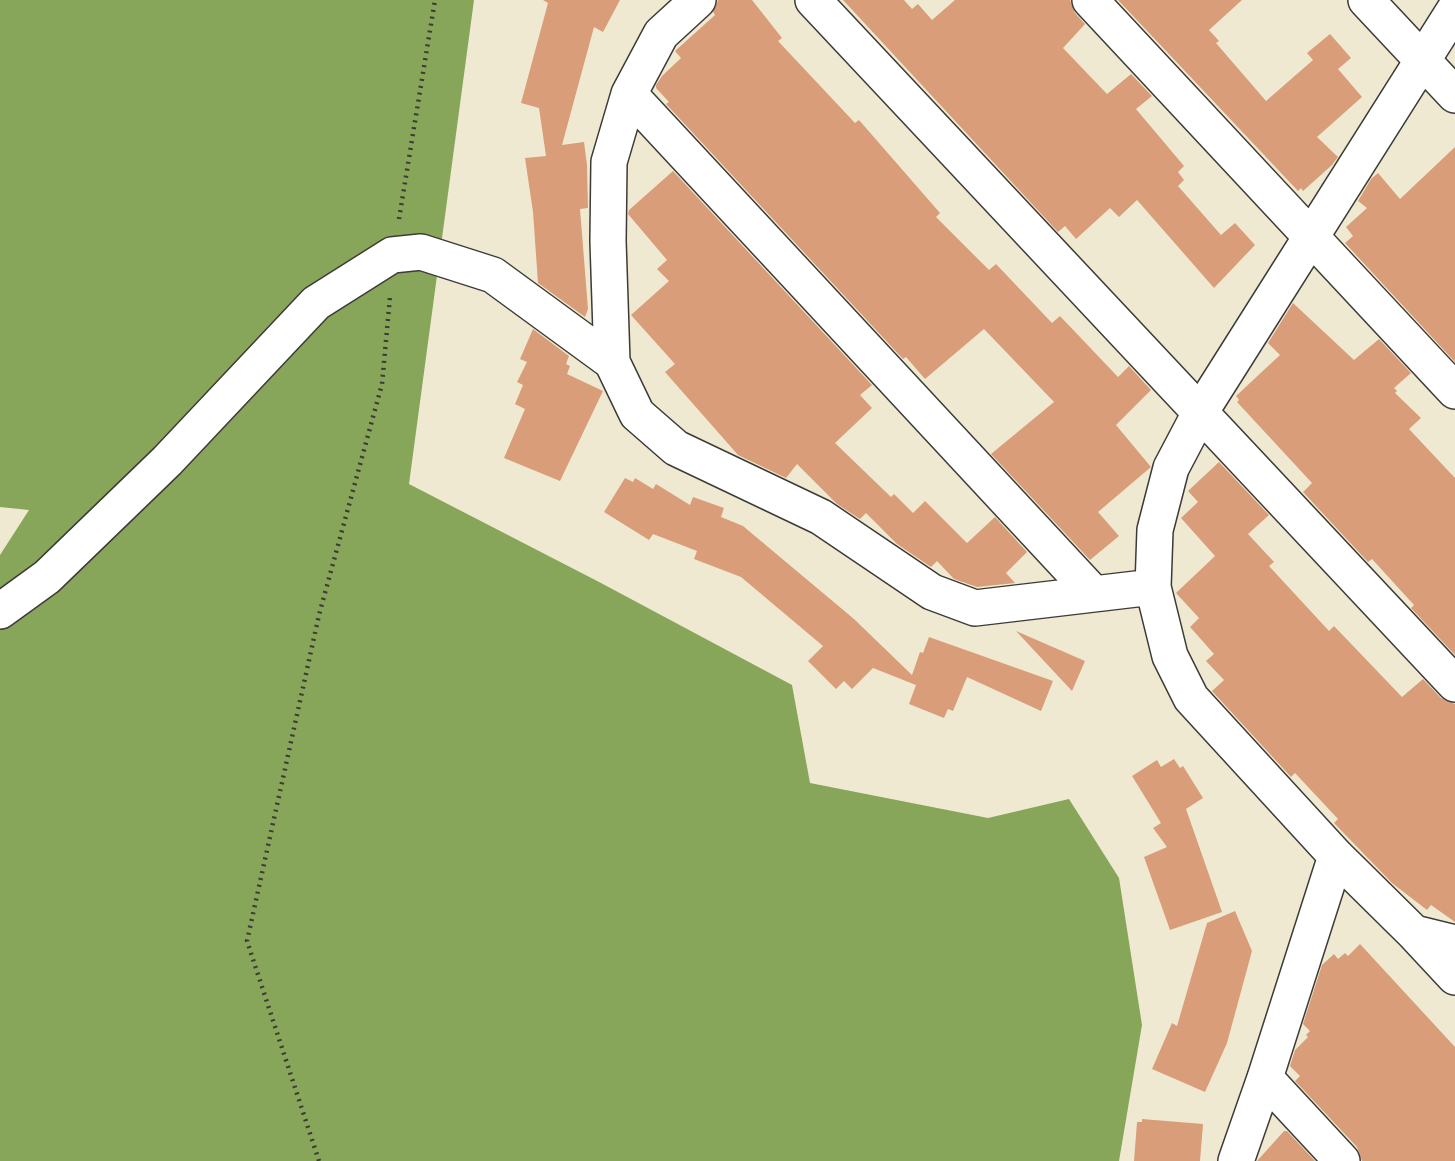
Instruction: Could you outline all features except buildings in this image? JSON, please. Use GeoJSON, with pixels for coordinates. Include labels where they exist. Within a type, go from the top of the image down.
{"type":"FeatureCollection","features":[{"type":"Feature","properties":{"kind":"street"},"geometry":{"type":"LineString","coordinates":[[698,0],[661,34],[629,94],[610,162],[608,241],[612,362],[637,414],[676,448],[821,517],[932,592],[975,608],[1153,587]]}},
{"type":"Feature","properties":{"kind":"street"},"geometry":{"type":"LineString","coordinates":[[813,0],[1455,684]]}},
{"type":"Feature","properties":{"kind":"street"},"geometry":{"type":"LineString","coordinates":[[1090,0],[1455,391]]}},
{"type":"Feature","properties":{"kind":"street"},"geometry":{"type":"LineString","coordinates":[[1366,0],[1455,94]]}},
{"type":"Feature","properties":{"kind":"street"},"geometry":{"type":"LineString","coordinates":[[1455,9],[1201,411],[1171,468],[1155,530],[1153,587],[1170,656],[1191,698],[1336,856],[1455,977]]}},
{"type":"Feature","properties":{"kind":"street"},"geometry":{"type":"LineString","coordinates":[[629,94],[1093,593]]}},
{"type":"Feature","properties":{"kind":"street"},"geometry":{"type":"LineString","coordinates":[[0,611],[47,578],[157,470],[316,303],[393,255],[421,252],[493,275],[612,362]]}},
{"type":"Feature","properties":{"kind":"street"},"geometry":{"type":"LineString","coordinates":[[1236,1161],[1336,856]]}},
{"type":"Feature","properties":{"kind":"street"},"geometry":{"type":"LineString","coordinates":[[1414,933],[1455,943]]}},
{"type":"Feature","properties":{"kind":"street"},"geometry":{"type":"LineString","coordinates":[[1265,1078],[1342,1161]]}},
{"type":"Feature","properties":{"kind":"path"},"geometry":{"type":"LineString","coordinates":[[319,1161],[247,942],[319,615],[382,384],[393,255],[435,0]]}},
{"type":"Feature","properties":{"kind":"green space"},"geometry":{"type":"Polygon","coordinates":[[[0,0],[474,0],[409,484],[792,685],[810,783],[988,818],[1069,799],[1119,878],[1142,1025],[1119,1161],[0,1161],[0,555],[29,510],[0,507],[0,0]]]}}]}
